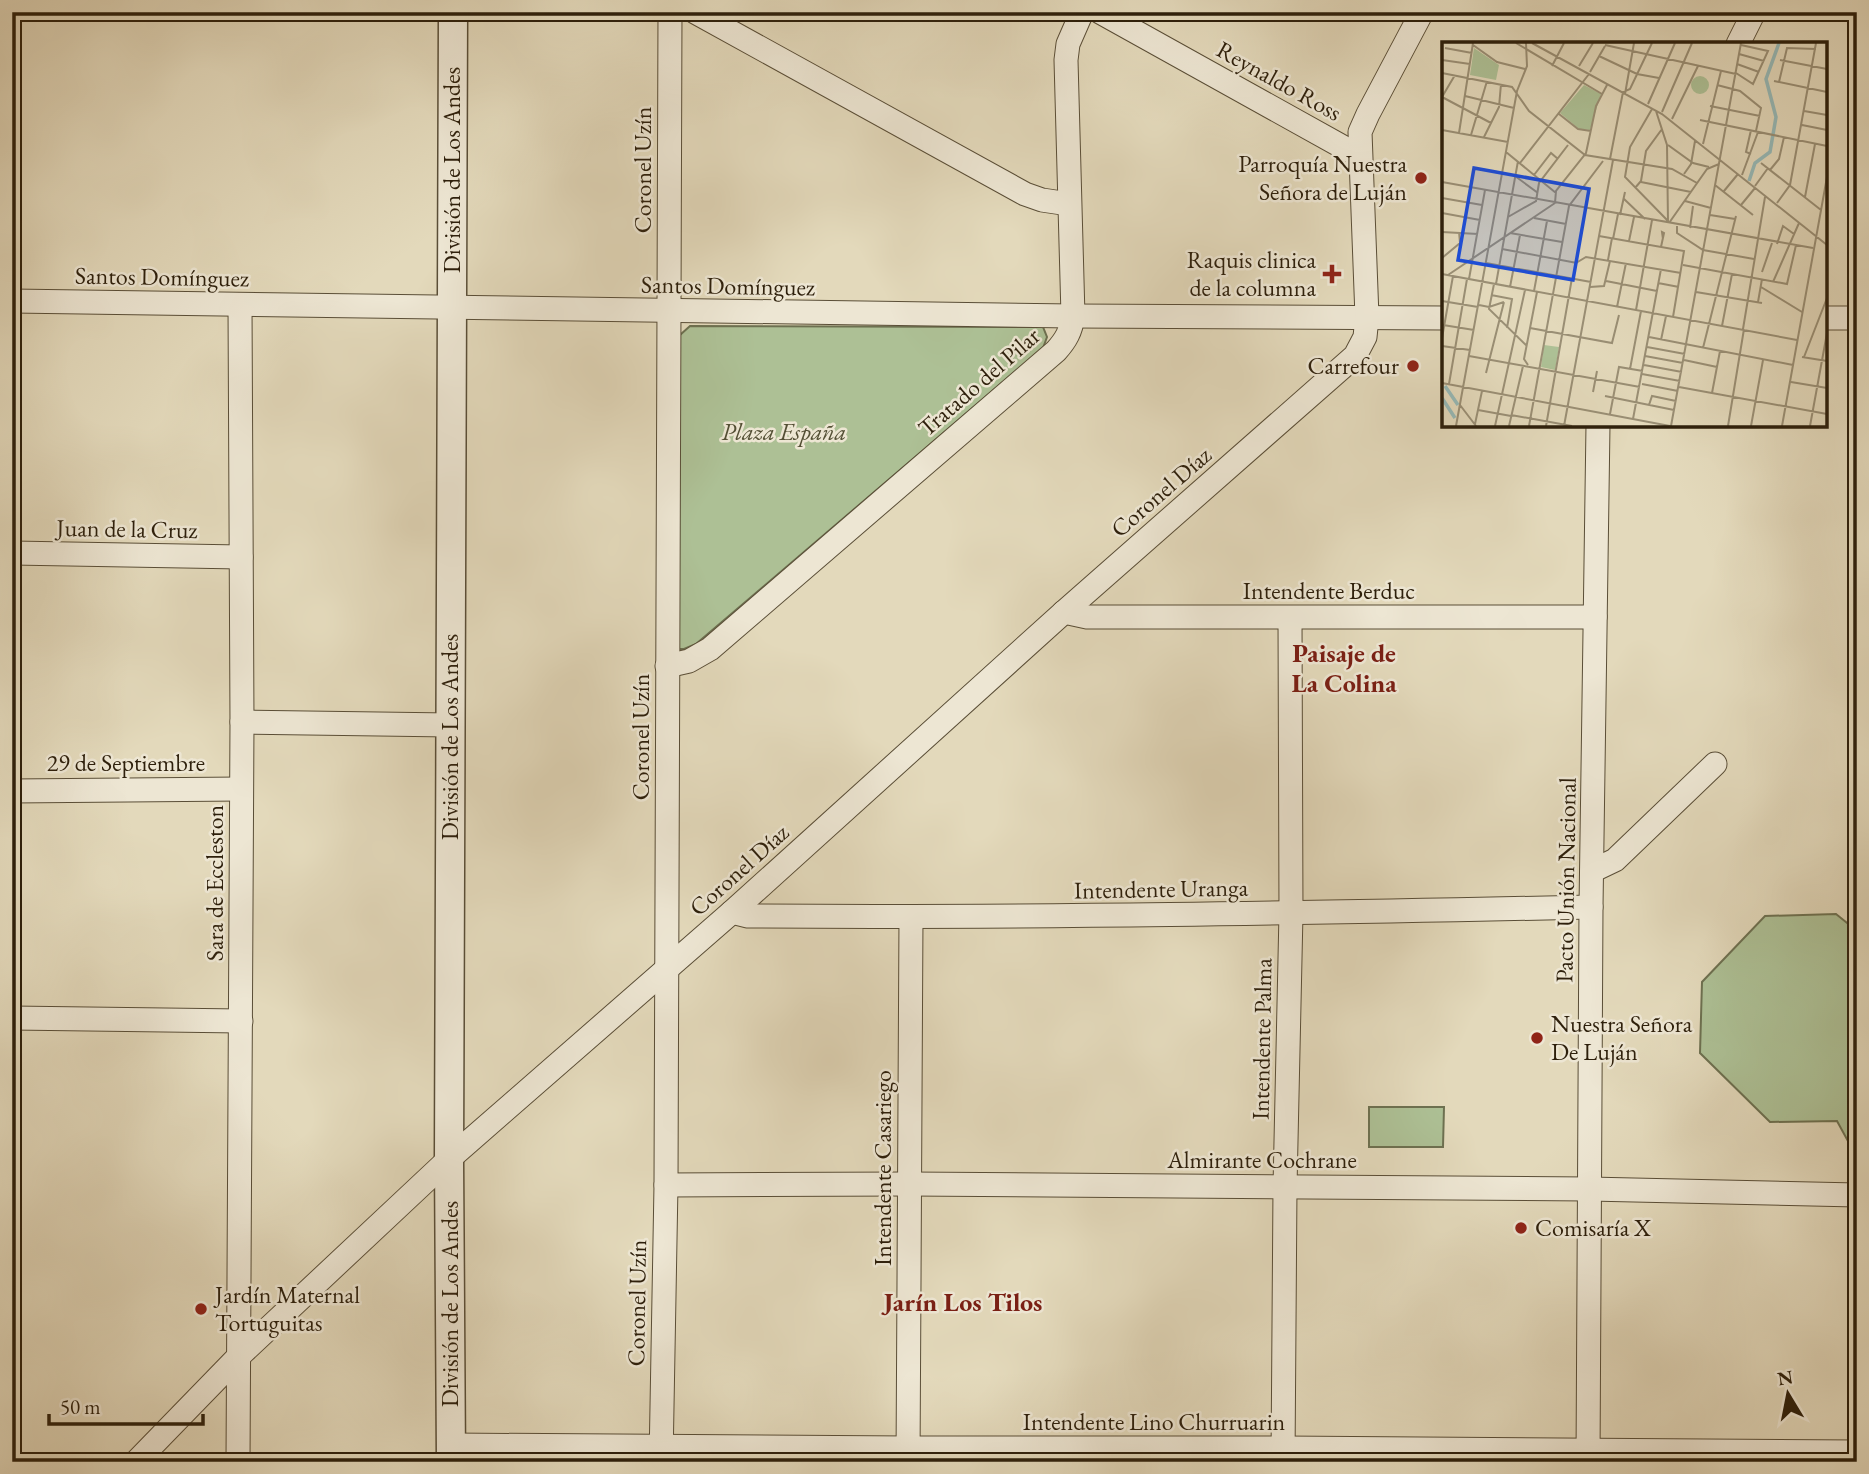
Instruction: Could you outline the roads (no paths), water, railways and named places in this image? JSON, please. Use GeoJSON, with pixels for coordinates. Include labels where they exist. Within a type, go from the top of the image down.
{"type":"FeatureCollection","features":[{"type":"Feature","properties":{"kind":"street","name":"División de Los Andes"},"geometry":{"type":"LineString","coordinates":[[451,1453],[449,1159],[453,12]]}},
{"type":"Feature","properties":{"kind":"street","name":"Coronel Uzín"},"geometry":{"type":"LineString","coordinates":[[661,1454],[666,1185],[670,12]]}},
{"type":"Feature","properties":{"kind":"street"},"geometry":{"type":"LineString","coordinates":[[695,12],[1025,194],[1069,204]]}},
{"type":"Feature","properties":{"kind":"street","name":"Tratado del Pilar"},"geometry":{"type":"LineString","coordinates":[[667,666],[689,660],[710,649],[1056,351],[1065,340],[1072,327],[1073,316],[1066,60],[1068,44],[1082,12]]}},
{"type":"Feature","properties":{"kind":"street","name":"Reynaldo Ross"},"geometry":{"type":"LineString","coordinates":[[1100,12],[1359,156]]}},
{"type":"Feature","properties":{"kind":"street","name":"Coronel Díaz"},"geometry":{"type":"LineString","coordinates":[[136,1462],[240,1355],[449,1159],[732,912],[1063,612],[1355,356],[1365,337],[1367,317],[1360,132],[1422,12]]}},
{"type":"Feature","properties":{"kind":"street"},"geometry":{"type":"LineString","coordinates":[[1739,42],[1754,12]]}},
{"type":"Feature","properties":{"kind":"street","name":"Santos Domínguez"},"geometry":{"type":"LineString","coordinates":[[12,301],[669,312],[1442,318]]}},
{"type":"Feature","properties":{"kind":"street","name":"Sara de Eccleston"},"geometry":{"type":"LineString","coordinates":[[238,1462],[242,722],[240,305]]}},
{"type":"Feature","properties":{"kind":"street"},"geometry":{"type":"LineString","coordinates":[[1827,318],[1857,318]]}},
{"type":"Feature","properties":{"kind":"street","name":"Pacto Unión Nacional"},"geometry":{"type":"LineString","coordinates":[[1588,1456],[1591,908],[1598,427]]}},
{"type":"Feature","properties":{"kind":"street","name":"Juan de la Cruz"},"geometry":{"type":"LineString","coordinates":[[12,553],[242,557]]}},
{"type":"Feature","properties":{"kind":"street","name":"Intendente Berduc"},"geometry":{"type":"LineString","coordinates":[[1063,612],[1087,617],[1595,617]]}},
{"type":"Feature","properties":{"kind":"street","name":"Intendente Palma"},"geometry":{"type":"LineString","coordinates":[[1283,1455],[1291,913],[1290,618]]}},
{"type":"Feature","properties":{"kind":"street"},"geometry":{"type":"LineString","coordinates":[[242,722],[450,725]]}},
{"type":"Feature","properties":{"kind":"street"},"geometry":{"type":"LineString","coordinates":[[1592,871],[1615,860],[1715,764]]}},
{"type":"Feature","properties":{"kind":"street","name":"29 de Septiembre"},"geometry":{"type":"LineString","coordinates":[[12,790],[241,789]]}},
{"type":"Feature","properties":{"kind":"street","name":"Intendente Uranga"},"geometry":{"type":"LineString","coordinates":[[732,912],[748,916],[911,918],[1591,908]]}},
{"type":"Feature","properties":{"kind":"street","name":"Intendente Casariego"},"geometry":{"type":"LineString","coordinates":[[908,1455],[911,918]]}},
{"type":"Feature","properties":{"kind":"street"},"geometry":{"type":"LineString","coordinates":[[12,1018],[241,1021]]}},
{"type":"Feature","properties":{"kind":"street","name":"Almirante Cochrane"},"geometry":{"type":"LineString","coordinates":[[666,1185],[1589,1189],[1857,1195]]}},
{"type":"Feature","properties":{"kind":"street","name":"Intendente Lino Churruarin"},"geometry":{"type":"LineString","coordinates":[[451,1453],[1853,1455]]}},
{"type":"Feature","properties":{"kind":"place","name":"Parroquía Nuestra Señora de Luján"},"geometry":{"type":"Point","coordinates":[1421,178]}},
{"type":"Feature","properties":{"kind":"place","name":"Raquis clinica de la columna"},"geometry":{"type":"Point","coordinates":[1332,274]}},
{"type":"Feature","properties":{"kind":"place","name":"Carrefour"},"geometry":{"type":"Point","coordinates":[1413,366]}},
{"type":"Feature","properties":{"kind":"place","name":"Nuestra Señora De Luján"},"geometry":{"type":"Point","coordinates":[1537,1038]}},
{"type":"Feature","properties":{"kind":"place","name":"Comisaría X"},"geometry":{"type":"Point","coordinates":[1521,1228]}},
{"type":"Feature","properties":{"kind":"place","name":"Jardín Maternal Tortuguitas"},"geometry":{"type":"Point","coordinates":[201,1309]}},
{"type":"Feature","properties":{"kind":"district","name":"Paisaje de La Colina"},"geometry":{"type":"Point","coordinates":[1344,668]}},
{"type":"Feature","properties":{"kind":"district","name":"Jarín Los Tilos"},"geometry":{"type":"Point","coordinates":[963,1302]}},
{"type":"Feature","properties":{"kind":"park label","name":"Plaza España"},"geometry":{"type":"Point","coordinates":[784,432]}}]}
